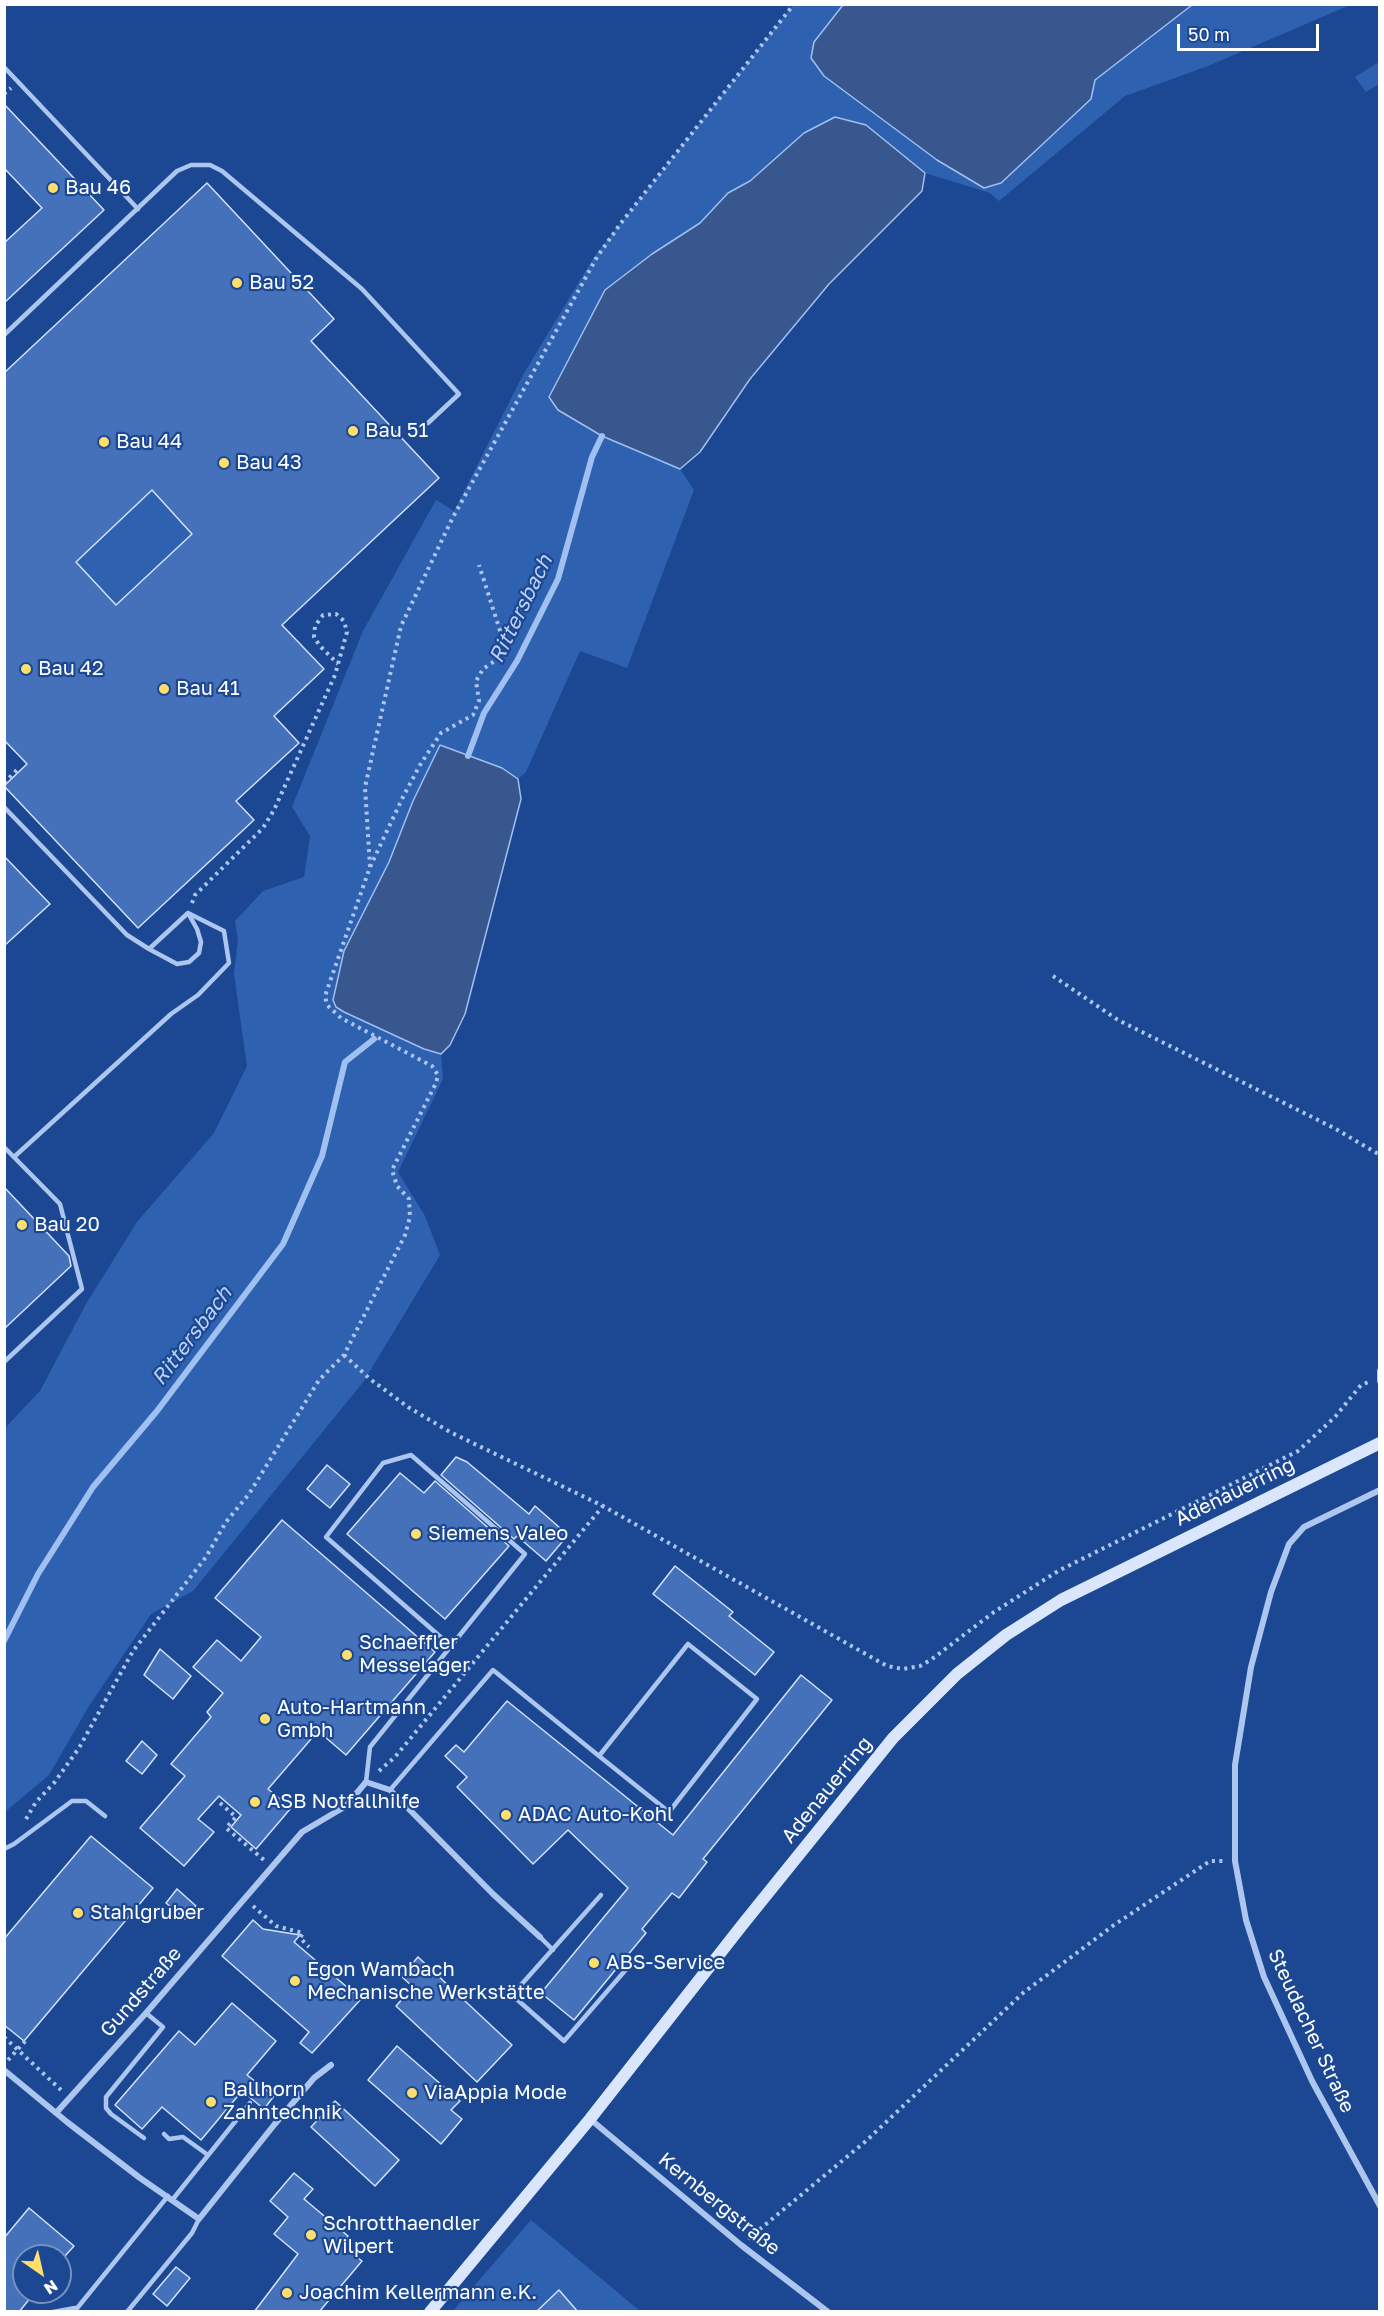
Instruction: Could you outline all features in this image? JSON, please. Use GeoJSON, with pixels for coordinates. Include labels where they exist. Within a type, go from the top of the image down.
{"type":"FeatureCollection","features":[{"type":"Feature","properties":{"kind":"main road","name":"Adenauerring"},"geometry":{"type":"LineString","coordinates":[[430,2312],[590,2119],[742,1924],[893,1738],[957,1674],[1006,1635],[1061,1600],[1380,1443]]}},
{"type":"Feature","properties":{"kind":"street","name":"Steudacher Straße"},"geometry":{"type":"LineString","coordinates":[[1380,1490],[1304,1527],[1289,1544],[1271,1592],[1251,1667],[1236,1765],[1235,1860],[1246,1920],[1264,1977],[1312,2081],[1380,2206]]}},
{"type":"Feature","properties":{"kind":"street"},"geometry":{"type":"LineString","coordinates":[[366,1782],[390,1790],[485,1886],[540,1937]]}},
{"type":"Feature","properties":{"kind":"street","name":"Gundstraße"},"geometry":{"type":"LineString","coordinates":[[56,2113],[146,2013],[302,1832],[346,1806],[366,1782]]}},
{"type":"Feature","properties":{"kind":"street"},"geometry":{"type":"LineString","coordinates":[[4,2070],[140,2178],[199,2218],[280,2117],[314,2078],[331,2065]]}},
{"type":"Feature","properties":{"kind":"street","name":"Kernbergstraße"},"geometry":{"type":"LineString","coordinates":[[590,2119],[741,2245],[828,2312]]}},
{"type":"Feature","properties":{"kind":"lane"},"geometry":{"type":"LineString","coordinates":[[4,67],[138,209]]}},
{"type":"Feature","properties":{"kind":"lane"},"geometry":{"type":"LineString","coordinates":[[4,335],[177,171],[191,165],[210,165],[222,171],[362,290],[459,394],[428,423]]}},
{"type":"Feature","properties":{"kind":"lane"},"geometry":{"type":"LineString","coordinates":[[4,807],[127,935],[164,960],[177,964],[189,962],[199,953],[201,942],[188,913]]}},
{"type":"Feature","properties":{"kind":"lane"},"geometry":{"type":"LineString","coordinates":[[149,949],[188,913]]}},
{"type":"Feature","properties":{"kind":"lane"},"geometry":{"type":"LineString","coordinates":[[14,1157],[171,1014],[198,995],[229,963],[224,931],[188,913]]}},
{"type":"Feature","properties":{"kind":"lane"},"geometry":{"type":"LineString","coordinates":[[4,1147],[60,1204],[82,1289],[4,1362]]}},
{"type":"Feature","properties":{"kind":"lane"},"geometry":{"type":"LineString","coordinates":[[366,1782],[370,1747],[525,1554],[411,1455],[383,1463],[326,1538],[451,1646]]}},
{"type":"Feature","properties":{"kind":"lane"},"geometry":{"type":"LineString","coordinates":[[390,1790],[493,1670],[599,1756],[669,1812],[757,1699],[688,1644],[599,1756]]}},
{"type":"Feature","properties":{"kind":"lane"},"geometry":{"type":"LineString","coordinates":[[4,1849],[72,1801],[79,1799],[86,1801],[105,1816]]}},
{"type":"Feature","properties":{"kind":"lane"},"geometry":{"type":"LineString","coordinates":[[601,1895],[512,1995],[564,2042],[636,1958]]}},
{"type":"Feature","properties":{"kind":"lane"},"geometry":{"type":"LineString","coordinates":[[540,1937],[553,1950]]}},
{"type":"Feature","properties":{"kind":"lane"},"geometry":{"type":"LineString","coordinates":[[144,2138],[111,2114],[106,2108],[106,2097],[163,2027],[146,2013]]}},
{"type":"Feature","properties":{"kind":"lane"},"geometry":{"type":"LineString","coordinates":[[53,2312],[75,2310],[250,2103]]}},
{"type":"Feature","properties":{"kind":"lane"},"geometry":{"type":"LineString","coordinates":[[164,2134],[170,2139],[183,2136],[208,2155]]}},
{"type":"Feature","properties":{"kind":"lane"},"geometry":{"type":"LineString","coordinates":[[127,2312],[192,2233],[199,2218]]}},
{"type":"Feature","properties":{"kind":"path"},"geometry":{"type":"LineString","coordinates":[[370,867],[365,787],[401,626],[452,519],[603,248],[794,4]]}},
{"type":"Feature","properties":{"kind":"path"},"geometry":{"type":"LineString","coordinates":[[19,1827],[79,1748],[133,1651],[206,1557],[226,1522],[249,1494],[319,1380],[344,1355],[405,1235],[410,1217],[409,1199],[397,1186],[392,1170],[438,1075],[432,1066],[341,1018],[327,1005],[326,996],[370,867],[420,765],[441,733],[473,715],[479,701],[476,681],[483,669],[499,658],[503,640],[479,565]]}},
{"type":"Feature","properties":{"kind":"path"},"geometry":{"type":"LineString","coordinates":[[188,913],[195,895],[263,828],[274,810],[338,663],[347,632],[344,621],[336,614],[323,615],[315,626],[315,637],[320,646],[338,663]]}},
{"type":"Feature","properties":{"kind":"path"},"geometry":{"type":"LineString","coordinates":[[4,783],[18,769]]}},
{"type":"Feature","properties":{"kind":"path"},"geometry":{"type":"LineString","coordinates":[[1053,976],[1118,1020],[1334,1128],[1380,1155]]}},
{"type":"Feature","properties":{"kind":"path"},"geometry":{"type":"LineString","coordinates":[[344,1355],[370,1379],[408,1407],[450,1432],[603,1506],[887,1666],[903,1668],[920,1666],[932,1659],[994,1612],[1058,1571],[1298,1451],[1335,1417],[1361,1385],[1379,1376]]}},
{"type":"Feature","properties":{"kind":"path"},"geometry":{"type":"LineString","coordinates":[[366,1782],[395,1757],[603,1506]]}},
{"type":"Feature","properties":{"kind":"path"},"geometry":{"type":"LineString","coordinates":[[220,1803],[236,1817],[226,1828],[272,1866]]}},
{"type":"Feature","properties":{"kind":"path"},"geometry":{"type":"LineString","coordinates":[[741,2245],[866,2141],[1023,1993],[1114,1925],[1210,1861],[1235,1860]]}},
{"type":"Feature","properties":{"kind":"path"},"geometry":{"type":"LineString","coordinates":[[244,1898],[276,1926],[303,1933],[300,1938],[309,1947]]}},
{"type":"Feature","properties":{"kind":"path"},"geometry":{"type":"LineString","coordinates":[[4,2037],[70,2098]]}},
{"type":"Feature","properties":{"kind":"path"},"geometry":{"type":"LineString","coordinates":[[4,2064],[28,2038]]}},
{"type":"Feature","properties":{"kind":"shaded area"},"geometry":{"type":"Polygon","coordinates":[[[793,5],[843,5],[814,42],[811,58],[824,76],[937,160],[984,188],[1001,183],[1091,99],[1095,80],[1192,5],[1350,5],[1208,66],[1125,96],[999,201],[990,193],[925,173],[866,125],[804,133],[750,181],[728,193],[700,223],[652,254],[602,436],[680,469],[694,490],[627,668],[580,651],[526,772],[518,779],[502,768],[440,745],[413,801],[389,862],[344,951],[333,1000],[344,1012],[424,1049],[441,1054],[443,1079],[398,1172],[425,1216],[440,1255],[364,1381],[193,1591],[151,1614],[89,1706],[49,1775],[5,1812],[5,1428],[40,1391],[86,1304],[137,1222],[214,1133],[247,1066],[234,974],[238,940],[235,921],[263,891],[304,877],[310,836],[292,807],[363,631],[436,500],[454,511],[523,375],[594,257],[793,5]]]}},
{"type":"Feature","properties":{"kind":"shaded area"},"geometry":{"type":"Polygon","coordinates":[[[843,5],[1192,5],[1095,80],[1091,99],[1001,183],[984,188],[937,160],[824,76],[811,58],[814,42],[843,5]]]}},
{"type":"Feature","properties":{"kind":"shaded area"},"geometry":{"type":"Polygon","coordinates":[[[1379,62],[1379,84],[1366,92],[1355,77],[1379,62]]]}},
{"type":"Feature","properties":{"kind":"shaded area"},"geometry":{"type":"Polygon","coordinates":[[[835,117],[866,125],[925,173],[922,191],[829,284],[750,379],[700,452],[680,469],[602,436],[558,410],[549,397],[605,290],[652,254],[700,223],[728,193],[750,181],[804,133],[835,117]]]}},
{"type":"Feature","properties":{"kind":"shaded area"},"geometry":{"type":"Polygon","coordinates":[[[152,490],[192,534],[116,605],[76,562],[152,490]]]}},
{"type":"Feature","properties":{"kind":"shaded area"},"geometry":{"type":"Polygon","coordinates":[[[440,745],[502,768],[518,779],[521,799],[465,1014],[450,1045],[441,1054],[424,1049],[344,1012],[336,1007],[333,1000],[344,951],[389,862],[413,801],[440,745]]]}},
{"type":"Feature","properties":{"kind":"shaded area"},"geometry":{"type":"Polygon","coordinates":[[[531,2220],[640,2311],[578,2311],[559,2291],[536,2311],[452,2312],[531,2220]]]}},
{"type":"Feature","properties":{"kind":"building","name":"Bau 46"},"geometry":{"type":"Polygon","coordinates":[[[4,104],[104,210],[4,303],[4,243],[42,208],[4,168],[4,104]]]}},
{"type":"Feature","properties":{"kind":"building"},"geometry":{"type":"Polygon","coordinates":[[[207,183],[334,319],[311,341],[439,478],[282,625],[324,669],[274,716],[299,743],[236,801],[254,820],[138,928],[4,786],[27,764],[4,740],[4,373],[207,183]],[[152,490],[76,562],[116,605],[192,534],[152,490]]]}},
{"type":"Feature","properties":{"kind":"building"},"geometry":{"type":"Polygon","coordinates":[[[4,856],[50,904],[4,946],[4,856]]]}},
{"type":"Feature","properties":{"kind":"building","name":"Bau 20"},"geometry":{"type":"Polygon","coordinates":[[[4,1187],[69,1256],[71,1266],[4,1329],[4,1187]]]}},
{"type":"Feature","properties":{"kind":"building"},"geometry":{"type":"Polygon","coordinates":[[[456,1457],[467,1462],[529,1514],[535,1506],[568,1535],[546,1561],[517,1536],[514,1539],[441,1475],[456,1457]]]}},
{"type":"Feature","properties":{"kind":"building"},"geometry":{"type":"Polygon","coordinates":[[[327,1465],[350,1484],[330,1508],[307,1489],[327,1465]]]}},
{"type":"Feature","properties":{"kind":"building"},"geometry":{"type":"Polygon","coordinates":[[[400,1473],[424,1493],[435,1481],[509,1546],[445,1619],[347,1534],[400,1473]]]}},
{"type":"Feature","properties":{"kind":"building"},"geometry":{"type":"Polygon","coordinates":[[[282,1520],[435,1652],[346,1755],[318,1731],[268,1789],[291,1808],[256,1849],[231,1827],[241,1815],[219,1796],[198,1819],[214,1832],[184,1866],[140,1828],[185,1776],[171,1764],[211,1717],[207,1712],[223,1693],[193,1667],[217,1640],[241,1661],[261,1637],[215,1598],[282,1520]]]}},
{"type":"Feature","properties":{"kind":"building"},"geometry":{"type":"Polygon","coordinates":[[[675,1566],[733,1612],[729,1616],[774,1652],[755,1675],[653,1594],[675,1566]]]}},
{"type":"Feature","properties":{"kind":"building"},"geometry":{"type":"Polygon","coordinates":[[[160,1649],[191,1676],[173,1699],[144,1675],[160,1649]]]}},
{"type":"Feature","properties":{"kind":"building"},"geometry":{"type":"Polygon","coordinates":[[[801,1675],[832,1700],[703,1859],[707,1862],[679,1898],[672,1893],[642,1929],[646,1933],[574,2020],[541,1993],[628,1888],[568,1830],[533,1864],[457,1787],[467,1777],[445,1756],[456,1745],[464,1752],[507,1701],[673,1835],[801,1675]]]}},
{"type":"Feature","properties":{"kind":"building"},"geometry":{"type":"Polygon","coordinates":[[[142,1741],[157,1755],[142,1774],[126,1761],[142,1741]]]}},
{"type":"Feature","properties":{"kind":"building","name":"Stahlgruber"},"geometry":{"type":"Polygon","coordinates":[[[91,1836],[153,1888],[24,2041],[4,2025],[4,1939],[91,1836]]]}},
{"type":"Feature","properties":{"kind":"building"},"geometry":{"type":"Polygon","coordinates":[[[177,1889],[196,1906],[185,1919],[166,1903],[177,1889]]]}},
{"type":"Feature","properties":{"kind":"building","name":"Egon Wambach Mechanische Werkstätte"},"geometry":{"type":"Polygon","coordinates":[[[253,1920],[263,1929],[300,1935],[294,1942],[361,1999],[312,2053],[300,2043],[309,2032],[222,1956],[253,1920]]]}},
{"type":"Feature","properties":{"kind":"building"},"geometry":{"type":"Polygon","coordinates":[[[418,1957],[512,2045],[477,2082],[396,2006],[413,1987],[401,1976],[418,1957]]]}},
{"type":"Feature","properties":{"kind":"building"},"geometry":{"type":"Polygon","coordinates":[[[232,2003],[276,2041],[247,2075],[274,2096],[264,2109],[242,2091],[201,2140],[162,2107],[142,2129],[115,2105],[179,2031],[195,2045],[232,2003]]]}},
{"type":"Feature","properties":{"kind":"building","name":"ViaAppia Mode"},"geometry":{"type":"Polygon","coordinates":[[[397,2046],[460,2101],[451,2110],[462,2119],[441,2144],[368,2080],[397,2046]]]}},
{"type":"Feature","properties":{"kind":"building"},"geometry":{"type":"Polygon","coordinates":[[[335,2101],[399,2160],[375,2186],[311,2127],[335,2101]]]}},
{"type":"Feature","properties":{"kind":"building"},"geometry":{"type":"Polygon","coordinates":[[[294,2173],[313,2189],[304,2199],[348,2236],[341,2244],[362,2261],[319,2312],[254,2312],[298,2254],[274,2234],[288,2217],[270,2201],[294,2173]]]}},
{"type":"Feature","properties":{"kind":"building"},"geometry":{"type":"Polygon","coordinates":[[[29,2208],[72,2244],[12,2244],[12,2304],[25,2304],[19,2312],[4,2312],[4,2238],[29,2208]]]}},
{"type":"Feature","properties":{"kind":"building"},"geometry":{"type":"Polygon","coordinates":[[[176,2267],[190,2278],[167,2306],[153,2294],[176,2267]]]}},
{"type":"Feature","properties":{"kind":"building"},"geometry":{"type":"Polygon","coordinates":[[[559,2290],[578,2312],[536,2312],[559,2290]]]}},
{"type":"Feature","properties":{"kind":"waterway","name":"Rittersbach"},"geometry":{"type":"LineString","coordinates":[[468,756],[484,713],[517,661],[558,579],[592,457],[602,436]]}},
{"type":"Feature","properties":{"kind":"waterway","name":"Rittersbach"},"geometry":{"type":"LineString","coordinates":[[4,1641],[38,1574],[93,1487],[157,1411],[283,1244],[322,1156],[345,1062],[374,1039]]}},
{"type":"Feature","properties":{"kind":"place","name":"Bau 46"},"geometry":{"type":"Point","coordinates":[53,188]}},
{"type":"Feature","properties":{"kind":"place","name":"Bau 52"},"geometry":{"type":"Point","coordinates":[237,283]}},
{"type":"Feature","properties":{"kind":"place","name":"Bau 51"},"geometry":{"type":"Point","coordinates":[353,431]}},
{"type":"Feature","properties":{"kind":"place","name":"Bau 44"},"geometry":{"type":"Point","coordinates":[104,442]}},
{"type":"Feature","properties":{"kind":"place","name":"Bau 43"},"geometry":{"type":"Point","coordinates":[224,463]}},
{"type":"Feature","properties":{"kind":"place","name":"Bau 42"},"geometry":{"type":"Point","coordinates":[26,669]}},
{"type":"Feature","properties":{"kind":"place","name":"Bau 41"},"geometry":{"type":"Point","coordinates":[164,689]}},
{"type":"Feature","properties":{"kind":"place","name":"Bau 20"},"geometry":{"type":"Point","coordinates":[22,1225]}},
{"type":"Feature","properties":{"kind":"place","name":"Siemens Valeo"},"geometry":{"type":"Point","coordinates":[416,1534]}},
{"type":"Feature","properties":{"kind":"place","name":"Schaeffler Messelager"},"geometry":{"type":"Point","coordinates":[347,1655]}},
{"type":"Feature","properties":{"kind":"place","name":"Auto-Hartmann Gmbh"},"geometry":{"type":"Point","coordinates":[265,1719]}},
{"type":"Feature","properties":{"kind":"place","name":"ASB Notfallhilfe"},"geometry":{"type":"Point","coordinates":[255,1802]}},
{"type":"Feature","properties":{"kind":"place","name":"ADAC Auto-Kohl"},"geometry":{"type":"Point","coordinates":[506,1815]}},
{"type":"Feature","properties":{"kind":"place","name":"Stahlgruber"},"geometry":{"type":"Point","coordinates":[78,1913]}},
{"type":"Feature","properties":{"kind":"place","name":"ABS-Service"},"geometry":{"type":"Point","coordinates":[594,1963]}},
{"type":"Feature","properties":{"kind":"place","name":"Egon Wambach Mechanische Werkstätte"},"geometry":{"type":"Point","coordinates":[295,1981]}},
{"type":"Feature","properties":{"kind":"place","name":"ViaAppia Mode"},"geometry":{"type":"Point","coordinates":[412,2093]}},
{"type":"Feature","properties":{"kind":"place","name":"Ballhorn Zahntechnik"},"geometry":{"type":"Point","coordinates":[211,2102]}},
{"type":"Feature","properties":{"kind":"place","name":"Schrotthaendler Wilpert"},"geometry":{"type":"Point","coordinates":[311,2235]}},
{"type":"Feature","properties":{"kind":"place","name":"Joachim Kellermann e.K."},"geometry":{"type":"Point","coordinates":[287,2293]}}]}
